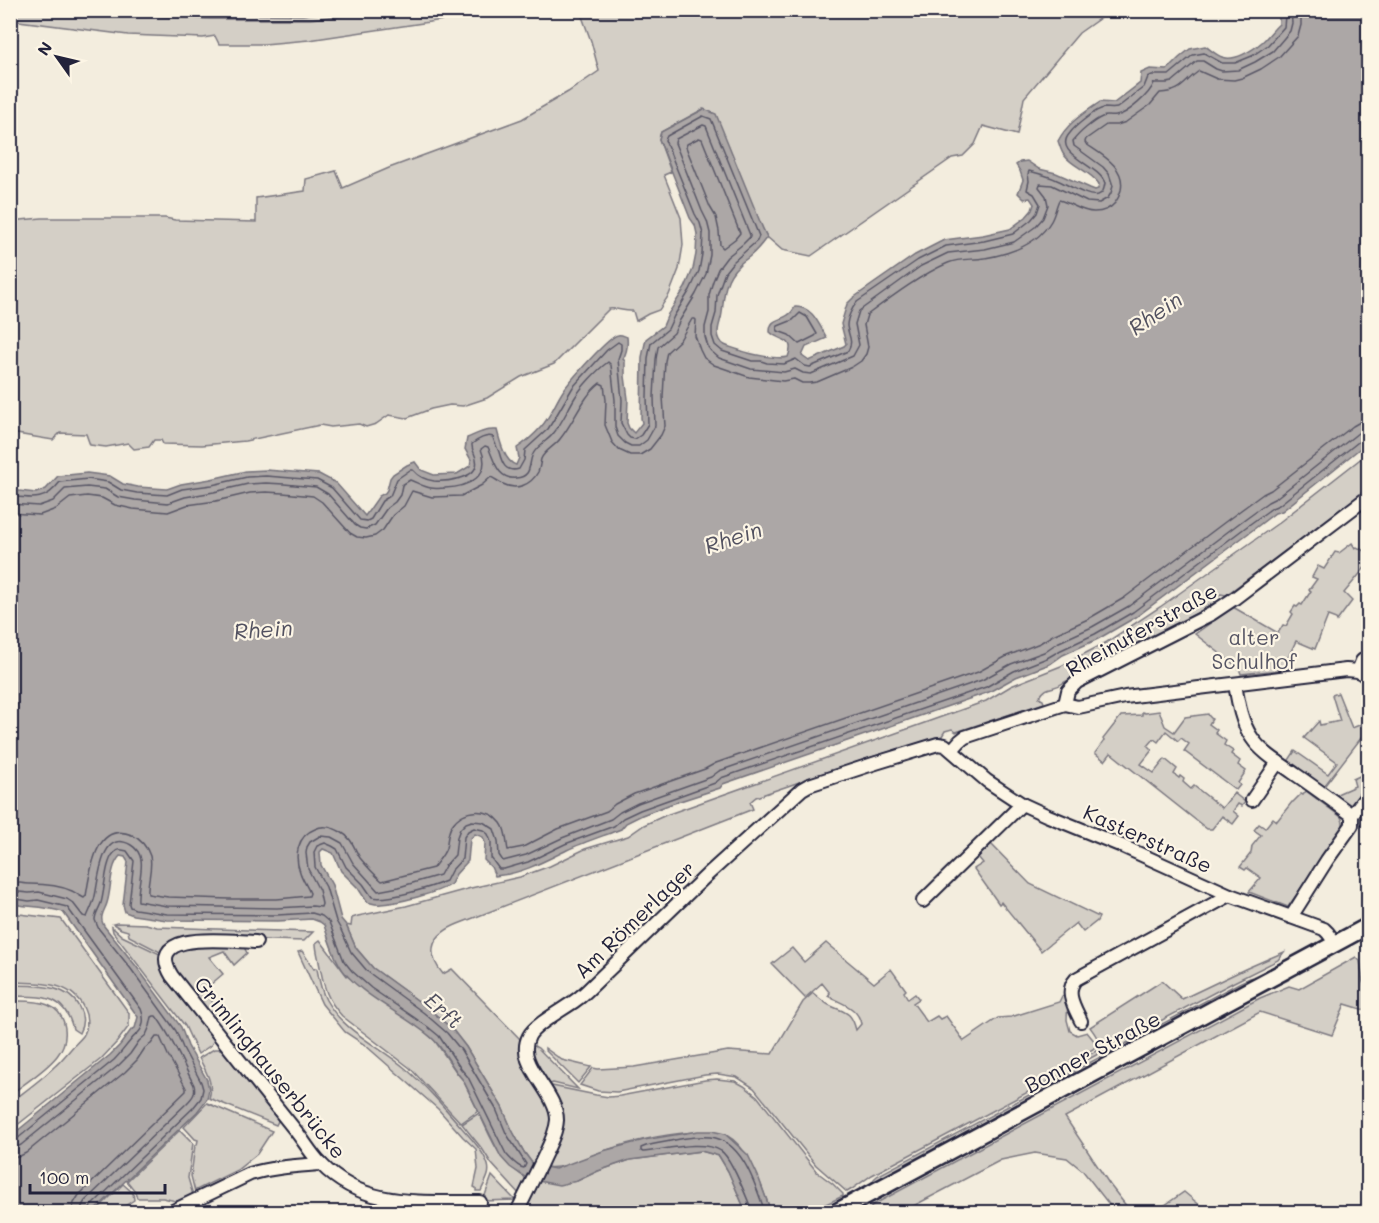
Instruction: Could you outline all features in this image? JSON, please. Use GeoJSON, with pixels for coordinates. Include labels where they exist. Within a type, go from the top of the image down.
{"type":"FeatureCollection","features":[{"type":"Feature","properties":{"kind":"main road","name":"Bonner Straße"},"geometry":{"type":"LineString","coordinates":[[836,1212],[1368,926]]}},
{"type":"Feature","properties":{"kind":"street","name":"Rheinuferstraße"},"geometry":{"type":"LineString","coordinates":[[952,750],[965,737],[1065,704],[1068,691],[1077,682],[1193,625],[1223,606],[1368,497]]}},
{"type":"Feature","properties":{"kind":"street"},"geometry":{"type":"LineString","coordinates":[[1065,704],[1078,707],[1125,697],[1346,670],[1363,674],[1362,661],[1368,656]]}},
{"type":"Feature","properties":{"kind":"street"},"geometry":{"type":"LineString","coordinates":[[1235,684],[1242,717],[1252,738],[1278,762],[1352,815]]}},
{"type":"Feature","properties":{"kind":"street","name":"Am Römerlager"},"geometry":{"type":"LineString","coordinates":[[518,1212],[549,1147],[557,1117],[552,1100],[527,1058],[526,1044],[530,1034],[578,999],[705,877],[802,789],[876,762],[938,744],[945,745],[952,750]]}},
{"type":"Feature","properties":{"kind":"street","name":"Kasterstraße"},"geometry":{"type":"LineString","coordinates":[[952,750],[987,781],[1022,804],[1122,846],[1230,896],[1324,929],[1336,944]]}},
{"type":"Feature","properties":{"kind":"street"},"geometry":{"type":"LineString","coordinates":[[1252,800],[1278,762]]}},
{"type":"Feature","properties":{"kind":"street"},"geometry":{"type":"LineString","coordinates":[[1291,917],[1352,825],[1352,815],[1368,794]]}},
{"type":"Feature","properties":{"kind":"street"},"geometry":{"type":"LineString","coordinates":[[924,901],[1022,804]]}},
{"type":"Feature","properties":{"kind":"street"},"geometry":{"type":"LineString","coordinates":[[1081,1021],[1071,996],[1071,987],[1076,979],[1230,896]]}},
{"type":"Feature","properties":{"kind":"street","name":"Grimlinghauserbrücke"},"geometry":{"type":"LineString","coordinates":[[256,942],[179,943],[169,950],[166,963],[172,976],[321,1164],[337,1178],[361,1192],[387,1199],[480,1202],[477,1212]]}},
{"type":"Feature","properties":{"kind":"street"},"geometry":{"type":"LineString","coordinates":[[171,1212],[250,1174],[321,1164]]}},
{"type":"Feature","properties":{"kind":"green space"},"geometry":{"type":"Polygon","coordinates":[[[84,10],[210,19],[310,19],[387,11],[517,11],[309,40],[264,44],[219,44],[215,36],[203,38],[128,35],[11,20],[11,11],[84,10]]]}},
{"type":"Feature","properties":{"kind":"green space"},"geometry":{"type":"Polygon","coordinates":[[[666,10],[667,14],[676,10],[1110,11],[1079,33],[1024,98],[1017,135],[983,126],[975,144],[963,156],[952,158],[811,256],[782,250],[767,237],[703,109],[661,132],[659,139],[671,172],[664,175],[681,218],[683,245],[679,269],[669,295],[659,310],[636,321],[633,311],[609,309],[554,364],[521,377],[487,398],[463,406],[450,405],[431,409],[407,418],[389,415],[376,424],[366,427],[359,424],[331,427],[320,425],[245,441],[202,445],[163,444],[161,440],[154,440],[149,447],[134,449],[128,443],[106,447],[90,445],[86,434],[60,433],[53,440],[11,433],[10,221],[42,218],[165,218],[256,222],[256,198],[305,191],[306,179],[336,171],[343,188],[389,168],[522,119],[568,92],[599,71],[580,11],[666,10]]]}},
{"type":"Feature","properties":{"kind":"green space"},"geometry":{"type":"Polygon","coordinates":[[[144,11],[344,11],[302,15],[144,11]]]}},
{"type":"Feature","properties":{"kind":"green space"},"geometry":{"type":"Polygon","coordinates":[[[1368,453],[1368,489],[1226,595],[1221,594],[1215,597],[1214,603],[1048,689],[1039,698],[1044,703],[956,732],[952,729],[945,731],[942,736],[872,757],[756,797],[750,802],[753,809],[458,924],[442,933],[434,944],[433,951],[437,966],[443,974],[452,969],[521,1040],[522,1059],[548,1101],[553,1123],[535,1165],[524,1152],[502,1107],[466,1047],[452,1029],[428,1008],[373,968],[356,948],[346,925],[351,926],[352,918],[520,877],[585,849],[628,836],[644,825],[666,815],[986,701],[1011,686],[1061,666],[1107,642],[1160,607],[1277,524],[1368,453]]]}},
{"type":"Feature","properties":{"kind":"green space","name":"alter Schulhof"},"geometry":{"type":"Polygon","coordinates":[[[1352,543],[1355,548],[1368,553],[1368,564],[1344,593],[1352,601],[1337,621],[1328,616],[1315,649],[1296,641],[1286,662],[1293,670],[1241,674],[1239,668],[1195,634],[1233,607],[1278,633],[1283,625],[1286,626],[1295,606],[1302,605],[1311,591],[1309,590],[1317,579],[1312,577],[1318,566],[1324,569],[1335,552],[1339,553],[1352,543]]]}},
{"type":"Feature","properties":{"kind":"green space"},"geometry":{"type":"Polygon","coordinates":[[[1338,693],[1352,728],[1368,722],[1368,729],[1322,789],[1287,763],[1295,751],[1328,774],[1337,762],[1304,738],[1319,721],[1320,725],[1340,721],[1332,695],[1338,693]]]}},
{"type":"Feature","properties":{"kind":"green space"},"geometry":{"type":"Polygon","coordinates":[[[1159,711],[1165,726],[1174,732],[1185,717],[1208,714],[1212,719],[1209,724],[1217,730],[1215,733],[1226,741],[1224,745],[1233,751],[1231,754],[1240,761],[1238,765],[1246,771],[1236,790],[1184,751],[1189,744],[1181,738],[1178,741],[1166,731],[1158,742],[1154,739],[1148,746],[1152,750],[1141,764],[1154,773],[1165,759],[1177,769],[1174,774],[1184,779],[1183,782],[1191,789],[1194,786],[1222,808],[1234,793],[1245,802],[1242,806],[1238,804],[1233,811],[1239,816],[1233,824],[1222,816],[1212,829],[1207,829],[1111,753],[1105,761],[1095,753],[1121,716],[1159,711]]]}},
{"type":"Feature","properties":{"kind":"green space"},"geometry":{"type":"Polygon","coordinates":[[[1368,765],[1368,789],[1356,804],[1349,805],[1337,794],[1355,786],[1353,779],[1364,774],[1362,768],[1368,765]]]}},
{"type":"Feature","properties":{"kind":"green space"},"geometry":{"type":"Polygon","coordinates":[[[1306,791],[1341,817],[1343,828],[1288,907],[1249,892],[1261,878],[1247,868],[1245,870],[1240,867],[1261,835],[1254,830],[1259,824],[1265,828],[1273,818],[1277,821],[1292,802],[1306,791]]]}},
{"type":"Feature","properties":{"kind":"green space"},"geometry":{"type":"Polygon","coordinates":[[[991,844],[1030,884],[1099,917],[1097,921],[1083,932],[1076,923],[1041,951],[1001,902],[999,904],[974,869],[983,863],[978,857],[991,844]]]}},
{"type":"Feature","properties":{"kind":"green space"},"geometry":{"type":"Polygon","coordinates":[[[11,913],[61,919],[129,1013],[129,1026],[101,1059],[11,1130],[11,1102],[60,1061],[83,1036],[87,1022],[85,1012],[78,1000],[62,988],[42,983],[11,982],[11,913]]]}},
{"type":"Feature","properties":{"kind":"green space"},"geometry":{"type":"Polygon","coordinates":[[[113,924],[146,924],[157,927],[313,932],[304,941],[210,938],[164,954],[129,936],[128,931],[113,924]]]}},
{"type":"Feature","properties":{"kind":"green space"},"geometry":{"type":"Polygon","coordinates":[[[112,927],[122,936],[164,956],[216,1036],[211,1045],[198,1054],[185,1026],[113,932],[112,927]]]}},
{"type":"Feature","properties":{"kind":"green space"},"geometry":{"type":"Polygon","coordinates":[[[320,940],[347,976],[435,1041],[463,1080],[478,1111],[461,1123],[410,1068],[342,1016],[332,1003],[324,985],[316,946],[320,940]]]}},
{"type":"Feature","properties":{"kind":"green space"},"geometry":{"type":"Polygon","coordinates":[[[826,943],[874,983],[891,969],[906,990],[904,992],[908,999],[915,994],[919,999],[913,1003],[927,1022],[937,1016],[940,1019],[946,1016],[964,1041],[998,1018],[1011,1017],[1059,1002],[1062,996],[1068,997],[1067,1020],[1070,1031],[1077,1035],[1087,1032],[1096,1046],[1068,1064],[1062,1074],[872,1175],[847,1192],[816,1165],[754,1088],[737,1077],[718,1074],[705,1075],[617,1092],[598,1091],[580,1085],[593,1068],[634,1067],[728,1051],[772,1054],[803,1002],[813,993],[827,1004],[849,1015],[856,1030],[861,1024],[857,1014],[828,996],[830,993],[822,983],[805,998],[772,964],[792,948],[804,962],[826,943]]]}},
{"type":"Feature","properties":{"kind":"green space"},"geometry":{"type":"Polygon","coordinates":[[[177,946],[241,946],[247,953],[234,965],[224,951],[209,957],[223,974],[204,990],[221,1013],[211,1020],[179,981],[169,954],[177,946]]]}},
{"type":"Feature","properties":{"kind":"green space"},"geometry":{"type":"Polygon","coordinates":[[[302,951],[314,969],[317,969],[324,997],[342,1021],[413,1075],[477,1145],[489,1169],[481,1191],[476,1191],[474,1187],[478,1169],[476,1149],[438,1109],[365,1045],[345,1032],[322,1004],[298,952],[302,951]]]}},
{"type":"Feature","properties":{"kind":"green space"},"geometry":{"type":"Polygon","coordinates":[[[1284,952],[1278,960],[1070,1069],[1073,1064],[1098,1050],[1096,1035],[1090,1027],[1162,981],[1182,999],[1284,952]]]}},
{"type":"Feature","properties":{"kind":"green space"},"geometry":{"type":"Polygon","coordinates":[[[1356,957],[1360,961],[1363,981],[1368,992],[1368,1011],[1345,1004],[1332,1035],[1260,1012],[1065,1117],[1110,1185],[1131,1212],[1115,1212],[1083,1171],[1067,1158],[1035,1153],[1001,1160],[902,1212],[874,1212],[871,1210],[871,1206],[1260,998],[1289,986],[1299,989],[1356,957]]]}},
{"type":"Feature","properties":{"kind":"green space"},"geometry":{"type":"Polygon","coordinates":[[[1280,964],[1282,967],[871,1184],[877,1176],[1239,983],[1280,964]]]}},
{"type":"Feature","properties":{"kind":"green space"},"geometry":{"type":"Polygon","coordinates":[[[1287,977],[1288,980],[1047,1109],[1046,1107],[1287,977]]]}},
{"type":"Feature","properties":{"kind":"green space"},"geometry":{"type":"Polygon","coordinates":[[[11,985],[49,987],[74,999],[83,1020],[79,1033],[73,1029],[69,1017],[58,1003],[42,997],[11,996],[11,985]]]}},
{"type":"Feature","properties":{"kind":"green space"},"geometry":{"type":"Polygon","coordinates":[[[11,1001],[39,1002],[55,1009],[63,1020],[65,1035],[57,1056],[11,1094],[11,1001]]]}},
{"type":"Feature","properties":{"kind":"green space"},"geometry":{"type":"Polygon","coordinates":[[[534,1046],[578,1089],[550,1084],[535,1062],[532,1052],[534,1046]]]}},
{"type":"Feature","properties":{"kind":"green space"},"geometry":{"type":"Polygon","coordinates":[[[226,1047],[280,1117],[276,1125],[209,1098],[210,1082],[199,1058],[214,1049],[226,1047]]]}},
{"type":"Feature","properties":{"kind":"green space"},"geometry":{"type":"Polygon","coordinates":[[[545,1048],[562,1060],[591,1067],[578,1083],[545,1048]]]}},
{"type":"Feature","properties":{"kind":"green space"},"geometry":{"type":"Polygon","coordinates":[[[717,1079],[735,1081],[757,1096],[817,1172],[833,1184],[843,1196],[809,1212],[771,1212],[749,1159],[735,1141],[720,1133],[700,1132],[656,1137],[613,1148],[566,1165],[544,1167],[553,1149],[552,1086],[609,1097],[717,1079]]]}},
{"type":"Feature","properties":{"kind":"green space"},"geometry":{"type":"Polygon","coordinates":[[[207,1103],[272,1131],[257,1154],[237,1170],[195,1192],[191,1176],[195,1145],[198,1140],[184,1127],[207,1103]]]}},
{"type":"Feature","properties":{"kind":"green space"},"geometry":{"type":"Polygon","coordinates":[[[479,1113],[503,1159],[528,1179],[520,1195],[491,1163],[462,1124],[479,1113]]]}},
{"type":"Feature","properties":{"kind":"green space"},"geometry":{"type":"Polygon","coordinates":[[[180,1130],[193,1143],[188,1178],[193,1195],[180,1202],[163,1198],[137,1198],[135,1191],[127,1181],[180,1130]]]}},
{"type":"Feature","properties":{"kind":"green space"},"geometry":{"type":"Polygon","coordinates":[[[701,1151],[719,1156],[746,1212],[523,1212],[537,1181],[577,1181],[630,1160],[701,1151]]]}},
{"type":"Feature","properties":{"kind":"green space"},"geometry":{"type":"Polygon","coordinates":[[[492,1176],[515,1200],[483,1201],[492,1176]]]}},
{"type":"Feature","properties":{"kind":"green space"},"geometry":{"type":"Polygon","coordinates":[[[123,1184],[133,1193],[134,1200],[119,1212],[95,1212],[123,1184]]]}},
{"type":"Feature","properties":{"kind":"green space"},"geometry":{"type":"Polygon","coordinates":[[[1184,1192],[1208,1212],[1155,1212],[1184,1192]]]}},
{"type":"Feature","properties":{"kind":"water","name":"Rhein"},"geometry":{"type":"Polygon","coordinates":[[[1316,10],[1368,11],[1368,442],[1282,511],[1275,513],[1136,617],[1050,664],[1016,677],[989,692],[723,784],[720,788],[642,815],[626,823],[621,829],[514,873],[495,876],[491,867],[484,860],[483,837],[475,834],[470,839],[468,861],[456,874],[451,884],[407,900],[379,904],[367,902],[358,888],[341,871],[333,853],[323,849],[320,852],[321,865],[332,885],[341,919],[356,948],[373,968],[428,1008],[452,1029],[466,1047],[502,1107],[512,1130],[532,1163],[555,1169],[603,1151],[644,1140],[698,1131],[712,1131],[725,1134],[748,1155],[771,1212],[746,1212],[719,1156],[701,1151],[630,1160],[577,1181],[559,1185],[528,1179],[510,1167],[501,1157],[463,1080],[437,1043],[422,1030],[369,995],[347,975],[334,955],[324,925],[312,919],[167,920],[133,915],[125,912],[123,905],[128,862],[125,857],[120,856],[112,872],[109,897],[102,914],[102,921],[181,1027],[188,1046],[207,1080],[209,1089],[207,1099],[197,1112],[93,1212],[11,1212],[11,1136],[110,1055],[135,1028],[138,1017],[63,912],[11,904],[11,490],[36,493],[46,489],[58,476],[87,473],[110,476],[123,484],[138,487],[167,489],[246,471],[266,470],[319,474],[336,483],[365,516],[379,496],[387,490],[393,474],[407,465],[415,462],[421,470],[434,475],[457,474],[470,466],[471,460],[465,449],[467,438],[481,432],[497,430],[506,456],[516,465],[519,458],[517,448],[533,436],[544,423],[563,391],[581,370],[606,343],[619,335],[627,337],[627,348],[623,359],[628,399],[627,423],[634,433],[642,423],[642,357],[646,339],[663,326],[685,288],[696,254],[695,225],[690,218],[659,139],[661,132],[704,109],[716,114],[767,237],[749,257],[740,263],[727,282],[718,330],[721,342],[756,355],[788,357],[790,346],[786,341],[770,332],[770,327],[795,307],[801,308],[815,317],[827,338],[806,347],[802,356],[809,361],[846,344],[841,324],[847,304],[915,255],[944,240],[1010,229],[1026,217],[1034,204],[1030,198],[1024,199],[1018,193],[1023,180],[1016,165],[1020,162],[1027,161],[1039,169],[1056,173],[1095,190],[1098,189],[1099,184],[1095,180],[1064,155],[1058,141],[1071,124],[1088,110],[1100,102],[1114,103],[1140,83],[1141,73],[1150,69],[1167,70],[1190,49],[1205,46],[1227,58],[1243,54],[1262,42],[1279,24],[1276,11],[1313,12],[1316,10]]]}},
{"type":"Feature","properties":{"kind":"water label","name":"Erft"},"geometry":{"type":"Point","coordinates":[444,1010]}}]}
